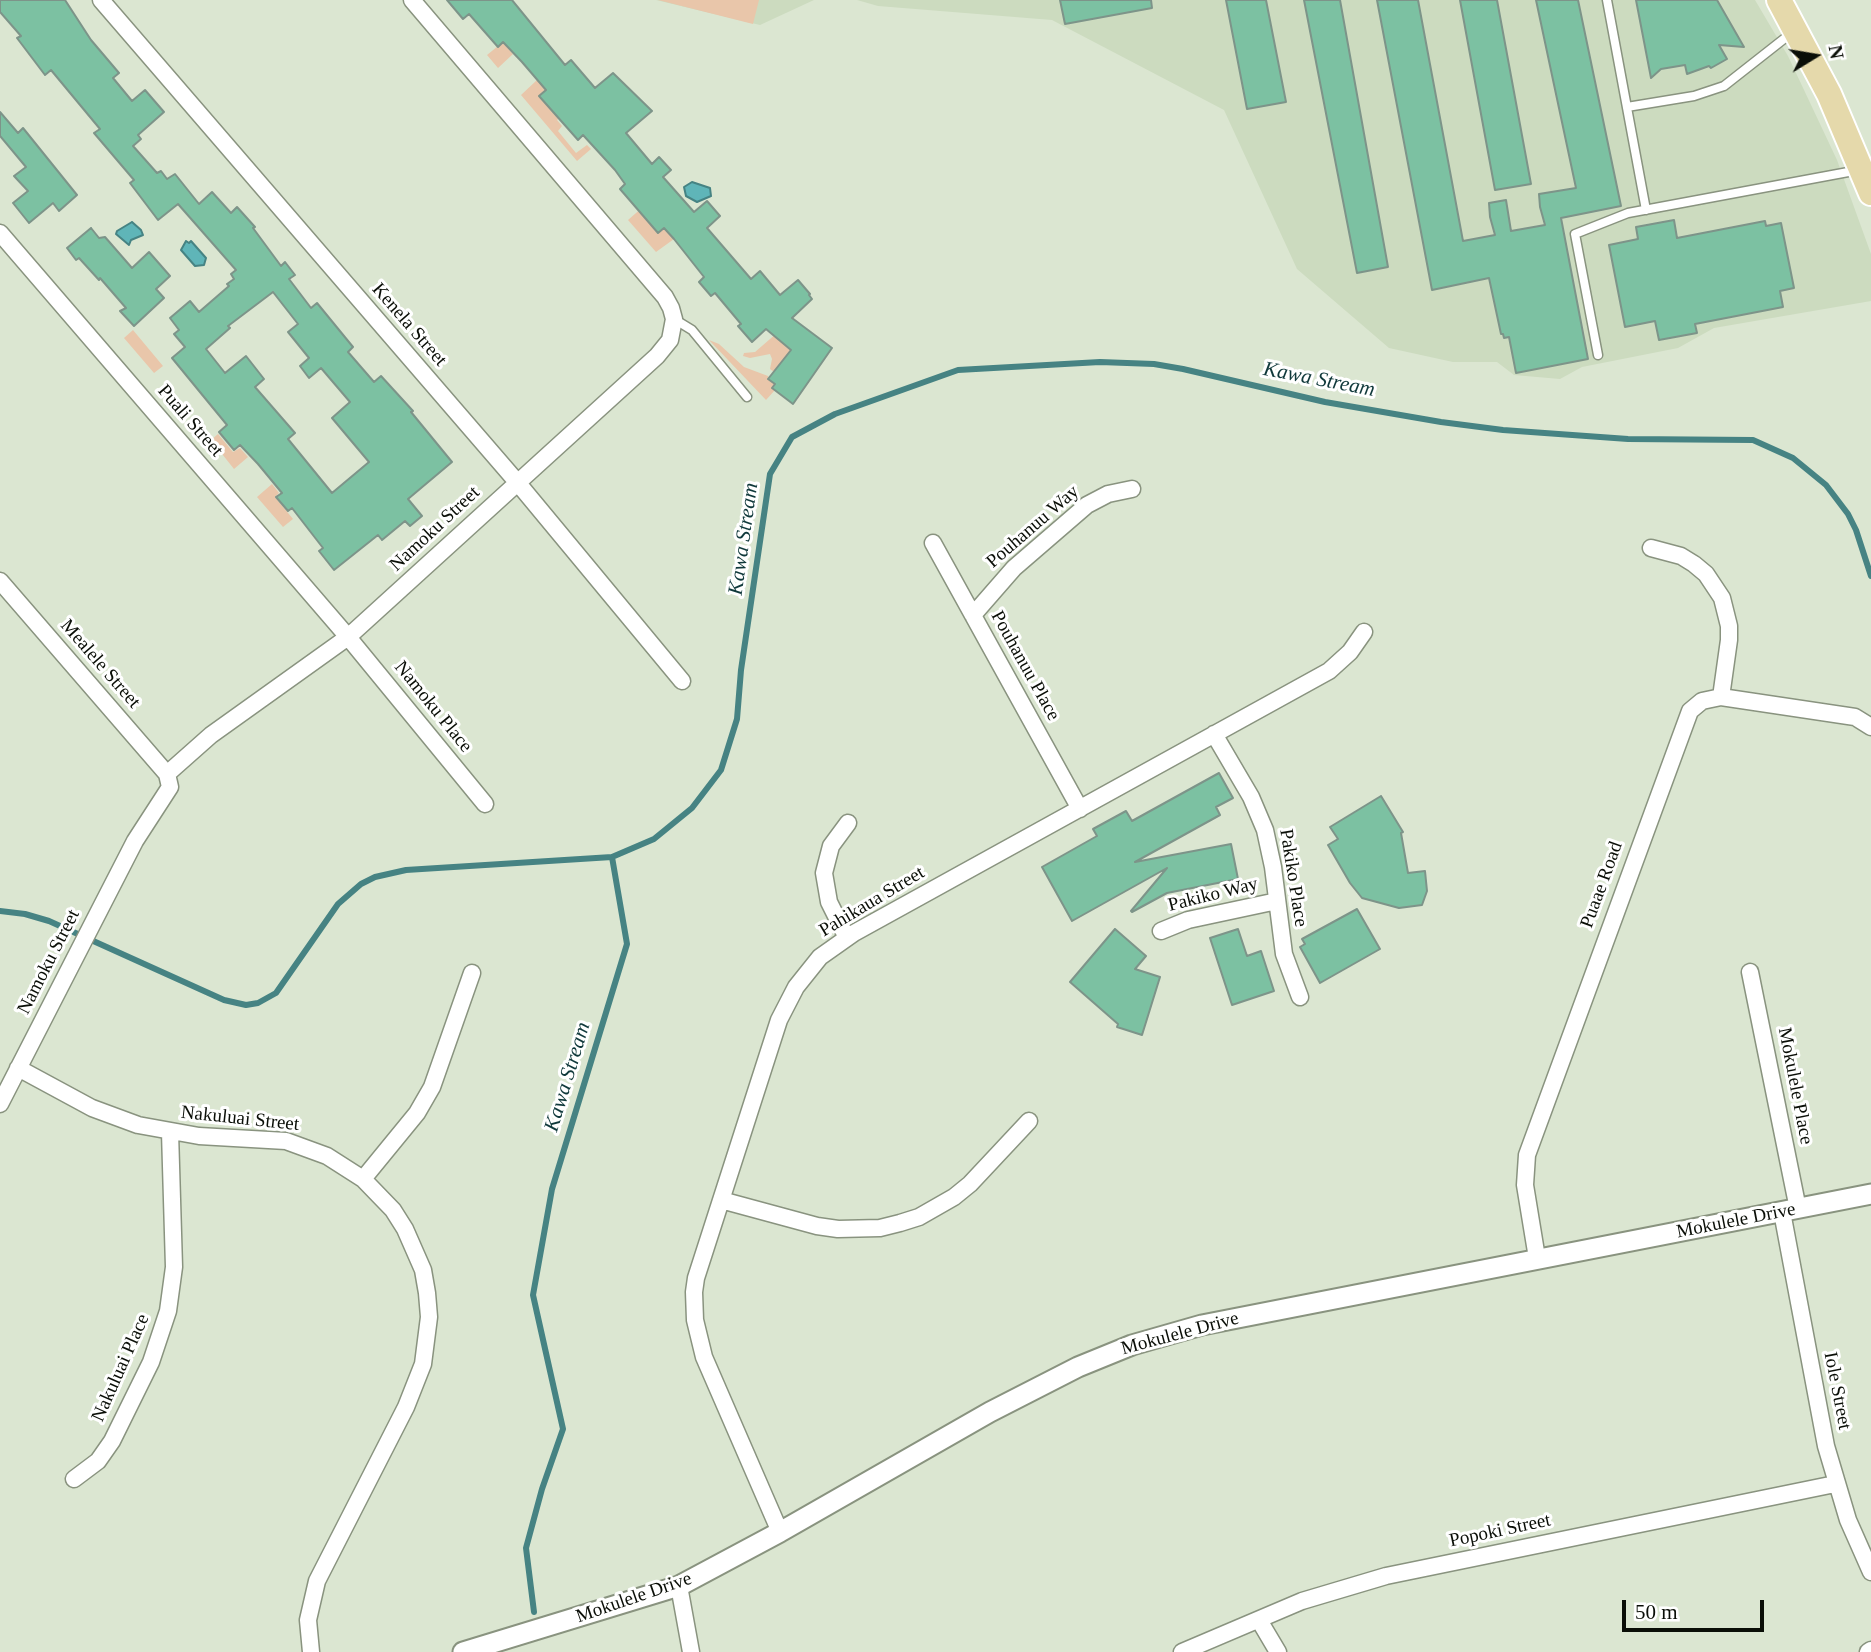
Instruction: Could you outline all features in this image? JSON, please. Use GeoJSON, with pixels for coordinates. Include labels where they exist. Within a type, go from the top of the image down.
{"type":"FeatureCollection","features":[{"type":"Feature","properties":{"kind":"main road"},"geometry":{"type":"LineString","coordinates":[[1779,0],[1829,94],[1871,193]]}},
{"type":"Feature","properties":{"kind":"street","name":"Kenela Street"},"geometry":{"type":"LineString","coordinates":[[101,0],[517,482],[682,681]]}},
{"type":"Feature","properties":{"kind":"street"},"geometry":{"type":"LineString","coordinates":[[412,0],[658,287],[671,308],[674,319]]}},
{"type":"Feature","properties":{"kind":"street","name":"Puali Street"},"geometry":{"type":"LineString","coordinates":[[0,233],[348,637]]}},
{"type":"Feature","properties":{"kind":"street","name":"Namoku Street"},"geometry":{"type":"LineString","coordinates":[[0,1104],[10,1074],[72,963],[145,822],[170,787],[167,774],[211,735],[348,637],[657,356],[670,340],[674,319]]}},
{"type":"Feature","properties":{"kind":"street","name":"Pouhanuu Way"},"geometry":{"type":"LineString","coordinates":[[973,615],[1014,568],[1087,505],[1108,494],[1132,489]]}},
{"type":"Feature","properties":{"kind":"street","name":"Pouhanuu Place"},"geometry":{"type":"LineString","coordinates":[[933,543],[1080,809]]}},
{"type":"Feature","properties":{"kind":"street"},"geometry":{"type":"LineString","coordinates":[[1651,548],[1666,550],[1694,564],[1706,574],[1722,598],[1727,611],[1729,640],[1721,697],[1855,717],[1871,727]]}},
{"type":"Feature","properties":{"kind":"street","name":"Mealele Street"},"geometry":{"type":"LineString","coordinates":[[0,581],[167,774]]}},
{"type":"Feature","properties":{"kind":"street","name":"Pahikaua Street"},"geometry":{"type":"LineString","coordinates":[[780,1532],[704,1356],[695,1320],[696,1278],[786,1003],[820,957],[846,938],[1329,671],[1350,652],[1364,632]]}},
{"type":"Feature","properties":{"kind":"street","name":"Namoku Place"},"geometry":{"type":"LineString","coordinates":[[348,637],[485,804]]}},
{"type":"Feature","properties":{"kind":"street","name":"Puaae Road"},"geometry":{"type":"LineString","coordinates":[[1536,1258],[1525,1185],[1526,1162],[1532,1142],[1685,718],[1702,701],[1721,697]]}},
{"type":"Feature","properties":{"kind":"street","name":"Pakiko Place"},"geometry":{"type":"LineString","coordinates":[[1214,734],[1259,813],[1270,848],[1284,954],[1300,997]]}},
{"type":"Feature","properties":{"kind":"street"},"geometry":{"type":"LineString","coordinates":[[846,938],[829,902],[824,873],[831,846],[848,824]]}},
{"type":"Feature","properties":{"kind":"street","name":"Pakiko Way"},"geometry":{"type":"LineString","coordinates":[[1161,931],[1188,920],[1277,901]]}},
{"type":"Feature","properties":{"kind":"street","name":"Mokulele Place"},"geometry":{"type":"LineString","coordinates":[[1750,972],[1790,1210]]}},
{"type":"Feature","properties":{"kind":"street"},"geometry":{"type":"LineString","coordinates":[[363,1179],[417,1113],[432,1087],[472,973]]}},
{"type":"Feature","properties":{"kind":"street","name":"Nakuluai Street"},"geometry":{"type":"LineString","coordinates":[[10,1074],[138,1125],[170,1132],[286,1142],[327,1156],[363,1179],[393,1210],[415,1248],[427,1293],[428,1340],[416,1386],[317,1581],[308,1620],[311,1652]]}},
{"type":"Feature","properties":{"kind":"street"},"geometry":{"type":"LineString","coordinates":[[721,1200],[817,1226],[838,1229],[869,1229],[900,1223],[937,1208],[954,1197],[970,1184],[1029,1121]]}},
{"type":"Feature","properties":{"kind":"street","name":"Nakuluai Place"},"geometry":{"type":"LineString","coordinates":[[74,1479],[98,1461],[112,1441],[151,1362],[168,1311],[174,1267],[170,1132]]}},
{"type":"Feature","properties":{"kind":"street","name":"Mokulele Drive"},"geometry":{"type":"LineString","coordinates":[[463,1652],[678,1586],[780,1532],[990,1412],[1078,1367],[1132,1345],[1202,1325],[1871,1194]]}},
{"type":"Feature","properties":{"kind":"street","name":"Iole Street"},"geometry":{"type":"LineString","coordinates":[[1790,1210],[1826,1446],[1835,1484],[1871,1572]]}},
{"type":"Feature","properties":{"kind":"street","name":"Popoki Street"},"geometry":{"type":"LineString","coordinates":[[1182,1652],[1302,1601],[1386,1576],[1835,1484]]}},
{"type":"Feature","properties":{"kind":"street"},"geometry":{"type":"LineString","coordinates":[[678,1586],[691,1652]]}},
{"type":"Feature","properties":{"kind":"street"},"geometry":{"type":"LineString","coordinates":[[1258,1620],[1278,1652]]}},
{"type":"Feature","properties":{"kind":"lane"},"geometry":{"type":"LineString","coordinates":[[1606,0],[1646,210]]}},
{"type":"Feature","properties":{"kind":"lane"},"geometry":{"type":"LineString","coordinates":[[1627,107],[1694,96],[1724,86],[1796,29]]}},
{"type":"Feature","properties":{"kind":"lane"},"geometry":{"type":"LineString","coordinates":[[1598,355],[1575,234],[1619,216],[1861,169]]}},
{"type":"Feature","properties":{"kind":"lane"},"geometry":{"type":"LineString","coordinates":[[674,319],[692,331],[747,397]]}},
{"type":"Feature","properties":{"kind":"shaded area"},"geometry":{"type":"Polygon","coordinates":[[[656,0],[814,0],[760,25],[656,0]]]}},
{"type":"Feature","properties":{"kind":"shaded area"},"geometry":{"type":"Polygon","coordinates":[[[658,0],[759,0],[753,24],[658,0]]]}},
{"type":"Feature","properties":{"kind":"shaded area"},"geometry":{"type":"Polygon","coordinates":[[[857,0],[1755,0],[1788,56],[1837,160],[1871,254],[1871,301],[1714,328],[1678,348],[1582,367],[1560,379],[1514,375],[1497,362],[1453,362],[1389,348],[1297,269],[1224,110],[1052,20],[878,6],[857,0]]]}},
{"type":"Feature","properties":{"kind":"shaded area"},"geometry":{"type":"Polygon","coordinates":[[[503,42],[513,54],[498,68],[487,55],[503,42]]]}},
{"type":"Feature","properties":{"kind":"shaded area"},"geometry":{"type":"Polygon","coordinates":[[[537,80],[546,90],[540,96],[564,114],[557,120],[562,126],[558,131],[576,153],[587,145],[591,149],[577,161],[521,95],[537,80]]]}},
{"type":"Feature","properties":{"kind":"shaded area"},"geometry":{"type":"Polygon","coordinates":[[[652,199],[655,203],[642,215],[658,233],[664,228],[674,239],[656,252],[628,220],[652,199]]]}},
{"type":"Feature","properties":{"kind":"shaded area"},"geometry":{"type":"Polygon","coordinates":[[[133,330],[163,366],[154,373],[124,338],[133,330]]]}},
{"type":"Feature","properties":{"kind":"shaded area"},"geometry":{"type":"Polygon","coordinates":[[[777,333],[784,345],[791,350],[774,372],[770,369],[770,354],[750,358],[743,356],[744,353],[755,352],[777,333]]]}},
{"type":"Feature","properties":{"kind":"shaded area"},"geometry":{"type":"Polygon","coordinates":[[[709,340],[719,344],[744,367],[768,376],[775,384],[775,390],[766,400],[709,340]]]}},
{"type":"Feature","properties":{"kind":"shaded area"},"geometry":{"type":"Polygon","coordinates":[[[218,434],[233,452],[240,448],[248,457],[234,469],[211,440],[218,434]]]}},
{"type":"Feature","properties":{"kind":"shaded area"},"geometry":{"type":"Polygon","coordinates":[[[272,484],[279,493],[275,497],[293,519],[283,527],[257,497],[272,484]]]}},
{"type":"Feature","properties":{"kind":"water"},"geometry":{"type":"Polygon","coordinates":[[[692,182],[710,188],[711,196],[697,202],[686,196],[684,187],[692,182]]]}},
{"type":"Feature","properties":{"kind":"water"},"geometry":{"type":"Polygon","coordinates":[[[132,222],[143,235],[131,240],[129,245],[116,234],[132,222]]]}},
{"type":"Feature","properties":{"kind":"water"},"geometry":{"type":"Polygon","coordinates":[[[186,241],[191,241],[206,258],[204,265],[195,266],[181,250],[186,241]]]}},
{"type":"Feature","properties":{"kind":"building"},"geometry":{"type":"Polygon","coordinates":[[[0,0],[65,0],[91,40],[119,73],[113,78],[132,101],[145,90],[164,112],[138,135],[141,139],[133,146],[157,173],[161,171],[167,179],[175,174],[199,204],[212,192],[231,213],[237,207],[255,227],[253,228],[281,266],[285,262],[295,275],[289,279],[311,308],[317,303],[353,347],[348,352],[374,382],[381,376],[413,411],[411,412],[452,462],[408,499],[422,516],[410,526],[405,521],[382,540],[378,535],[334,570],[319,551],[323,548],[292,508],[288,511],[276,497],[282,493],[258,464],[240,445],[234,450],[219,432],[227,425],[172,358],[185,347],[174,334],[179,330],[170,318],[190,301],[199,312],[229,286],[227,284],[234,279],[231,274],[236,270],[178,204],[158,220],[130,183],[134,180],[94,133],[100,129],[51,70],[45,75],[17,38],[21,36],[0,12],[0,0]],[[273,292],[228,326],[230,328],[206,349],[225,373],[246,356],[264,379],[255,387],[295,433],[288,439],[332,493],[369,462],[332,418],[350,402],[321,368],[309,378],[300,366],[309,358],[288,332],[298,324],[273,292]]]}},
{"type":"Feature","properties":{"kind":"building"},"geometry":{"type":"Polygon","coordinates":[[[447,0],[512,0],[565,65],[571,60],[595,88],[613,73],[652,111],[626,133],[652,164],[659,157],[671,170],[663,177],[694,212],[707,201],[720,216],[707,228],[751,279],[760,271],[780,295],[798,280],[810,294],[812,299],[792,318],[832,348],[793,404],[772,388],[775,384],[768,379],[791,350],[766,329],[752,342],[715,293],[711,296],[699,282],[704,277],[674,239],[664,228],[658,233],[620,189],[625,184],[615,170],[583,135],[578,140],[539,96],[546,90],[522,62],[503,42],[498,47],[469,14],[463,19],[447,0]]]}},
{"type":"Feature","properties":{"kind":"building"},"geometry":{"type":"Polygon","coordinates":[[[1060,0],[1151,0],[1152,8],[1065,24],[1060,0]]]}},
{"type":"Feature","properties":{"kind":"building"},"geometry":{"type":"Polygon","coordinates":[[[1226,0],[1266,0],[1286,102],[1247,109],[1226,0]]]}},
{"type":"Feature","properties":{"kind":"building"},"geometry":{"type":"Polygon","coordinates":[[[1304,0],[1340,0],[1388,267],[1357,273],[1304,0]]]}},
{"type":"Feature","properties":{"kind":"building"},"geometry":{"type":"Polygon","coordinates":[[[1377,0],[1418,0],[1463,241],[1495,235],[1489,203],[1506,200],[1511,231],[1545,225],[1539,194],[1576,188],[1536,0],[1578,0],[1621,206],[1561,218],[1588,359],[1516,373],[1509,337],[1504,338],[1501,334],[1489,278],[1432,290],[1377,0]]]}},
{"type":"Feature","properties":{"kind":"building"},"geometry":{"type":"Polygon","coordinates":[[[1460,0],[1497,0],[1531,184],[1495,190],[1460,0]]]}},
{"type":"Feature","properties":{"kind":"building"},"geometry":{"type":"Polygon","coordinates":[[[1636,0],[1717,0],[1744,47],[1719,45],[1727,59],[1711,68],[1709,66],[1687,74],[1685,65],[1661,69],[1651,78],[1636,0]]]}},
{"type":"Feature","properties":{"kind":"building"},"geometry":{"type":"Polygon","coordinates":[[[0,112],[18,133],[23,128],[77,195],[59,211],[53,203],[29,223],[13,203],[28,191],[14,176],[26,167],[0,136],[0,112]]]}},
{"type":"Feature","properties":{"kind":"building"},"geometry":{"type":"Polygon","coordinates":[[[1674,220],[1677,238],[1765,221],[1766,226],[1781,223],[1794,288],[1780,291],[1783,307],[1695,324],[1697,333],[1659,340],[1655,321],[1625,327],[1609,245],[1638,239],[1636,227],[1674,220]]]}},
{"type":"Feature","properties":{"kind":"building"},"geometry":{"type":"Polygon","coordinates":[[[91,228],[99,238],[105,237],[132,268],[149,252],[170,276],[156,289],[164,298],[134,326],[120,311],[126,308],[100,278],[99,280],[79,258],[76,260],[67,248],[91,228]]]}},
{"type":"Feature","properties":{"kind":"building"},"geometry":{"type":"Polygon","coordinates":[[[1219,773],[1233,798],[1216,807],[1220,815],[1135,862],[1231,844],[1238,879],[1167,893],[1132,912],[1167,868],[1072,921],[1042,867],[1097,836],[1093,829],[1126,811],[1132,821],[1219,773]]]}},
{"type":"Feature","properties":{"kind":"building"},"geometry":{"type":"Polygon","coordinates":[[[1381,796],[1403,832],[1401,833],[1408,873],[1425,871],[1427,891],[1422,905],[1399,908],[1362,898],[1328,845],[1338,839],[1330,827],[1381,796]]]}},
{"type":"Feature","properties":{"kind":"building"},"geometry":{"type":"Polygon","coordinates":[[[1357,909],[1380,949],[1320,983],[1300,947],[1305,944],[1302,939],[1357,909]]]}},
{"type":"Feature","properties":{"kind":"building"},"geometry":{"type":"Polygon","coordinates":[[[1115,929],[1146,956],[1135,969],[1160,977],[1142,1035],[1117,1027],[1118,1024],[1070,982],[1115,929]]]}},
{"type":"Feature","properties":{"kind":"building"},"geometry":{"type":"Polygon","coordinates":[[[1238,929],[1247,956],[1261,951],[1274,991],[1232,1005],[1210,938],[1238,929]]]}},
{"type":"Feature","properties":{"kind":"waterway","name":"Kawa Stream"},"geometry":{"type":"LineString","coordinates":[[534,1612],[526,1548],[542,1489],[563,1429],[533,1295],[552,1189],[627,944],[612,857],[654,839],[692,808],[721,770],[737,719],[741,670],[770,474],[792,437],[835,414],[958,370],[1100,362],[1154,364],[1325,402],[1503,430],[1628,439],[1753,440],[1793,458],[1826,485],[1848,514],[1856,530],[1871,576]]}},
{"type":"Feature","properties":{"kind":"waterway"},"geometry":{"type":"LineString","coordinates":[[0,911],[49,921],[224,1000],[246,1005],[258,1003],[276,993],[338,904],[361,884],[375,877],[406,870],[612,857]]}}]}
